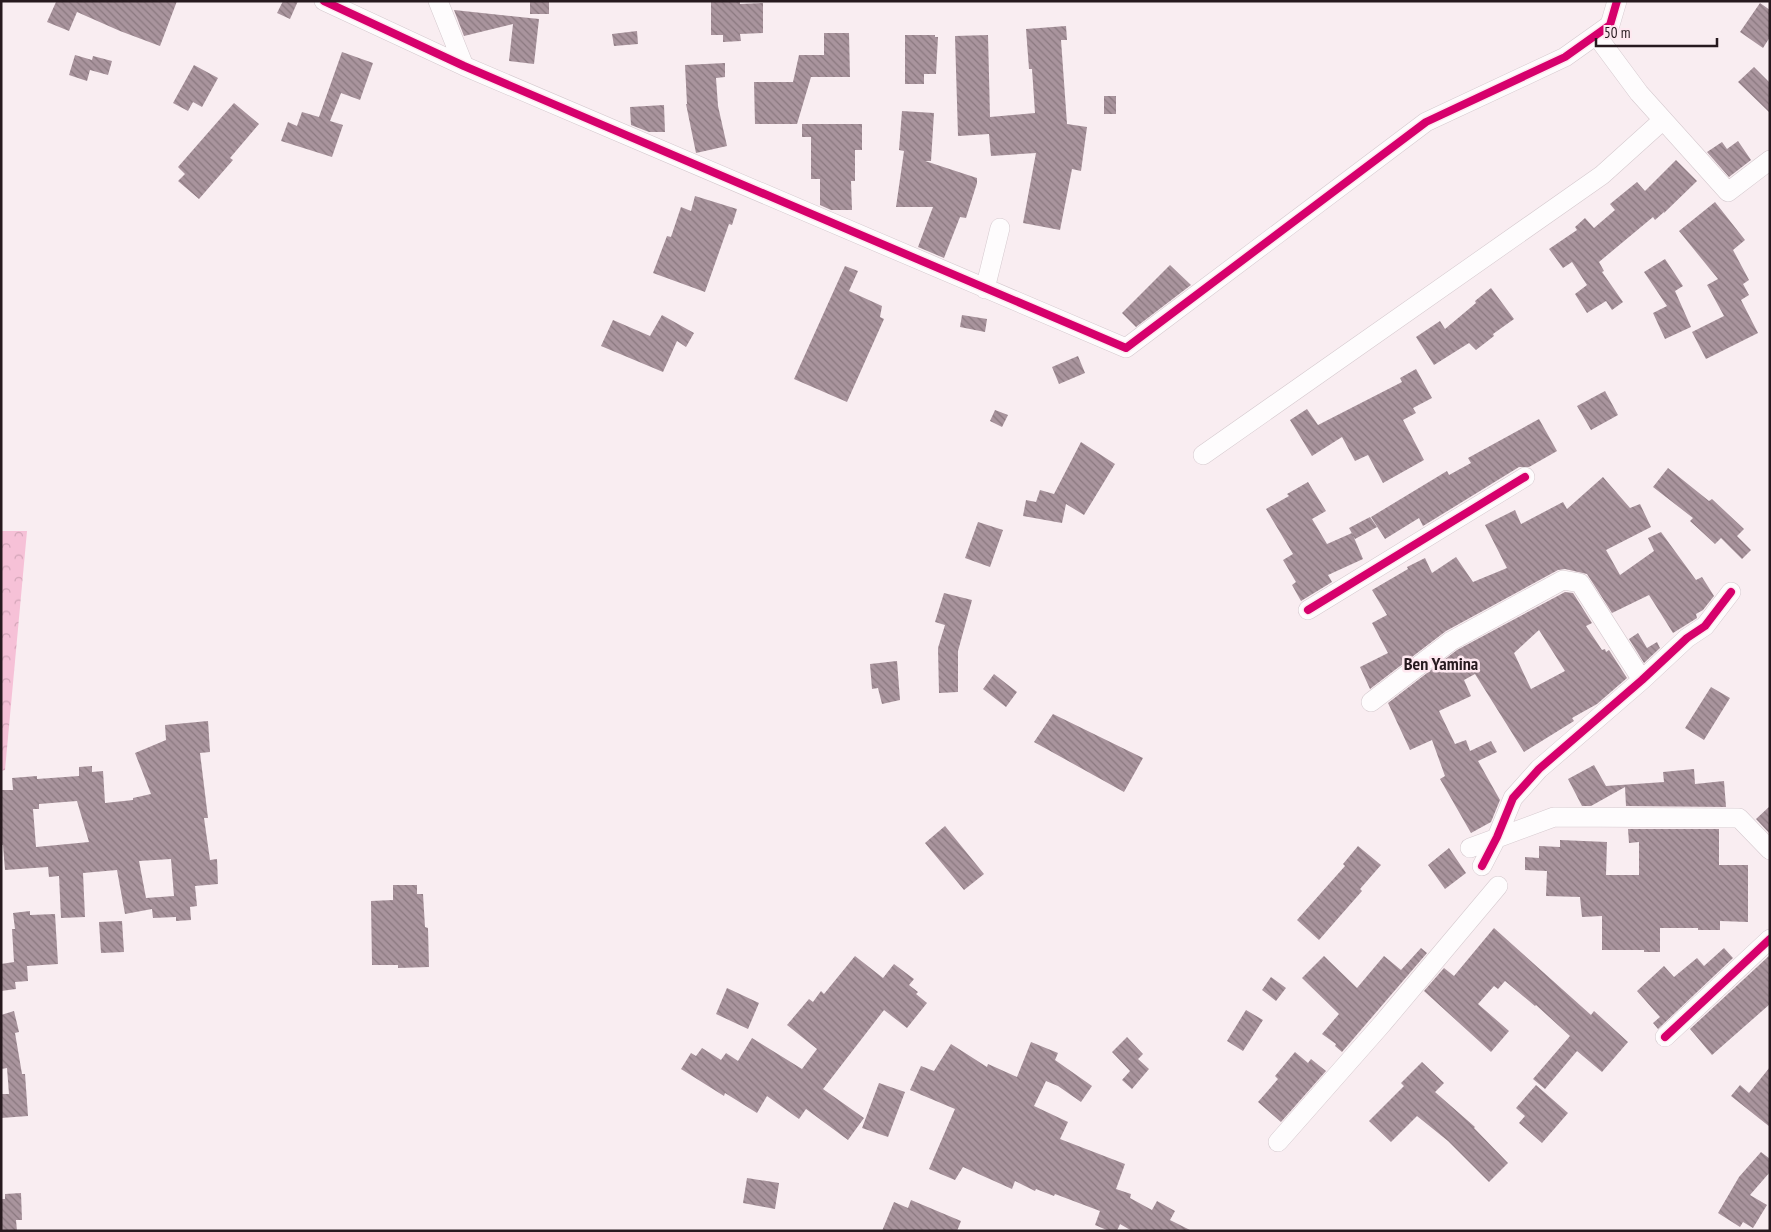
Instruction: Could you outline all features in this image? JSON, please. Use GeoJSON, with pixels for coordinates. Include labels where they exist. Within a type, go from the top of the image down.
{"type":"FeatureCollection","features":[{"type":"Feature","properties":{"kind":"street"},"geometry":{"type":"LineString","coordinates":[[324,1],[464,66],[1126,348],[1426,122],[1565,57],[1610,25],[1617,1]]}},
{"type":"Feature","properties":{"kind":"street"},"geometry":{"type":"LineString","coordinates":[[438,1],[464,66]]}},
{"type":"Feature","properties":{"kind":"street"},"geometry":{"type":"LineString","coordinates":[[1596,34],[1638,93],[1728,192],[1770,160]]}},
{"type":"Feature","properties":{"kind":"street"},"geometry":{"type":"LineString","coordinates":[[1203,455],[1602,176],[1663,120]]}},
{"type":"Feature","properties":{"kind":"street"},"geometry":{"type":"LineString","coordinates":[[985,289],[1000,228]]}},
{"type":"Feature","properties":{"kind":"street"},"geometry":{"type":"LineString","coordinates":[[1308,610],[1526,477]]}},
{"type":"Feature","properties":{"kind":"street"},"geometry":{"type":"LineString","coordinates":[[1371,702],[1451,640],[1563,580],[1580,583],[1642,680]]}},
{"type":"Feature","properties":{"kind":"street"},"geometry":{"type":"LineString","coordinates":[[1482,866],[1497,837],[1513,798],[1539,769],[1642,680],[1686,638],[1705,626],[1732,592]]}},
{"type":"Feature","properties":{"kind":"street"},"geometry":{"type":"LineString","coordinates":[[1470,848],[1554,816],[1739,818],[1770,850]]}},
{"type":"Feature","properties":{"kind":"street"},"geometry":{"type":"LineString","coordinates":[[1278,1142],[1382,1024],[1498,886]]}},
{"type":"Feature","properties":{"kind":"street"},"geometry":{"type":"LineString","coordinates":[[1665,1037],[1770,939]]}},
{"type":"Feature","properties":{"kind":"green space"},"geometry":{"type":"Polygon","coordinates":[[[1,531],[27,531],[5,770],[1,771],[1,531]]]}},
{"type":"Feature","properties":{"kind":"building"},"geometry":{"type":"Polygon","coordinates":[[[54,1],[177,1],[160,46],[77,12],[69,31],[47,22],[56,2],[54,1]]]}},
{"type":"Feature","properties":{"kind":"building"},"geometry":{"type":"Polygon","coordinates":[[[283,1],[298,1],[290,19],[277,13],[283,1]]]}},
{"type":"Feature","properties":{"kind":"building"},"geometry":{"type":"Polygon","coordinates":[[[530,1],[549,1],[549,14],[530,14],[530,1]]]}},
{"type":"Feature","properties":{"kind":"building"},"geometry":{"type":"Polygon","coordinates":[[[711,1],[740,1],[740,4],[763,3],[763,33],[740,34],[741,41],[723,42],[723,35],[711,35],[711,1]]]}},
{"type":"Feature","properties":{"kind":"building"},"geometry":{"type":"Polygon","coordinates":[[[1760,3],[1770,10],[1770,37],[1763,48],[1740,32],[1760,3]]]}},
{"type":"Feature","properties":{"kind":"building"},"geometry":{"type":"Polygon","coordinates":[[[454,10],[539,19],[534,64],[509,61],[513,24],[464,36],[454,10]]]}},
{"type":"Feature","properties":{"kind":"building"},"geometry":{"type":"Polygon","coordinates":[[[1066,26],[1067,40],[1061,40],[1067,124],[1087,127],[1081,171],[1072,169],[1060,230],[1023,223],[1036,153],[991,156],[989,134],[958,136],[955,36],[988,35],[990,117],[1035,113],[1032,69],[1029,69],[1026,29],[1066,26]]]}},
{"type":"Feature","properties":{"kind":"building"},"geometry":{"type":"Polygon","coordinates":[[[637,31],[638,44],[614,46],[612,34],[637,31]]]}},
{"type":"Feature","properties":{"kind":"building"},"geometry":{"type":"Polygon","coordinates":[[[824,33],[849,33],[850,77],[811,77],[797,124],[755,124],[754,82],[793,82],[799,55],[824,55],[824,33]]]}},
{"type":"Feature","properties":{"kind":"building"},"geometry":{"type":"Polygon","coordinates":[[[905,35],[935,35],[935,37],[938,37],[936,74],[924,74],[924,84],[905,84],[905,35]]]}},
{"type":"Feature","properties":{"kind":"building"},"geometry":{"type":"Polygon","coordinates":[[[342,52],[373,63],[360,100],[341,93],[330,121],[343,125],[332,157],[281,141],[288,122],[297,126],[302,112],[319,117],[342,52]]]}},
{"type":"Feature","properties":{"kind":"building"},"geometry":{"type":"Polygon","coordinates":[[[75,55],[92,60],[93,56],[112,61],[108,75],[90,70],[87,81],[69,75],[75,55]]]}},
{"type":"Feature","properties":{"kind":"building"},"geometry":{"type":"Polygon","coordinates":[[[725,63],[725,77],[716,78],[718,106],[727,146],[696,153],[686,104],[685,65],[725,63]]]}},
{"type":"Feature","properties":{"kind":"building"},"geometry":{"type":"Polygon","coordinates":[[[194,65],[218,78],[202,107],[193,102],[188,111],[173,103],[194,65]]]}},
{"type":"Feature","properties":{"kind":"building"},"geometry":{"type":"Polygon","coordinates":[[[1754,67],[1770,83],[1770,113],[1738,82],[1754,67]]]}},
{"type":"Feature","properties":{"kind":"building"},"geometry":{"type":"Polygon","coordinates":[[[1104,96],[1116,96],[1116,114],[1104,114],[1104,96]]]}},
{"type":"Feature","properties":{"kind":"building"},"geometry":{"type":"Polygon","coordinates":[[[234,103],[259,124],[230,158],[233,160],[199,199],[178,181],[185,174],[178,167],[234,103]]]}},
{"type":"Feature","properties":{"kind":"building"},"geometry":{"type":"Polygon","coordinates":[[[664,105],[665,132],[649,132],[631,125],[630,107],[664,105]]]}},
{"type":"Feature","properties":{"kind":"building"},"geometry":{"type":"Polygon","coordinates":[[[902,111],[934,113],[931,161],[925,161],[977,178],[966,218],[960,217],[944,258],[918,247],[933,207],[896,207],[904,151],[899,150],[902,111]]]}},
{"type":"Feature","properties":{"kind":"building"},"geometry":{"type":"Polygon","coordinates":[[[802,124],[862,124],[862,150],[855,150],[855,181],[851,181],[852,210],[831,210],[820,205],[820,179],[811,179],[811,137],[802,137],[802,124]]]}},
{"type":"Feature","properties":{"kind":"building"},"geometry":{"type":"Polygon","coordinates":[[[1738,141],[1751,160],[1729,177],[1707,152],[1722,142],[1727,149],[1738,141]]]}},
{"type":"Feature","properties":{"kind":"building"},"geometry":{"type":"Polygon","coordinates":[[[1676,160],[1697,181],[1664,213],[1655,220],[1653,217],[1599,262],[1604,271],[1602,272],[1623,302],[1612,310],[1606,301],[1587,313],[1575,294],[1587,285],[1572,262],[1563,268],[1549,249],[1577,230],[1575,227],[1585,218],[1594,228],[1615,210],[1610,204],[1637,182],[1645,191],[1676,160]]]}},
{"type":"Feature","properties":{"kind":"building"},"geometry":{"type":"Polygon","coordinates":[[[695,196],[737,209],[732,225],[729,224],[705,292],[653,273],[667,236],[671,237],[681,207],[691,211],[695,196]]]}},
{"type":"Feature","properties":{"kind":"building"},"geometry":{"type":"Polygon","coordinates":[[[1715,202],[1745,240],[1733,250],[1749,280],[1743,284],[1749,295],[1741,300],[1758,333],[1706,359],[1692,332],[1724,316],[1707,285],[1718,279],[1679,231],[1715,202]]]}},
{"type":"Feature","properties":{"kind":"building"},"geometry":{"type":"Polygon","coordinates":[[[1665,259],[1683,286],[1675,291],[1691,327],[1665,339],[1653,313],[1667,306],[1644,272],[1665,259]]]}},
{"type":"Feature","properties":{"kind":"building"},"geometry":{"type":"Polygon","coordinates":[[[1170,265],[1191,285],[1136,327],[1122,313],[1170,265]]]}},
{"type":"Feature","properties":{"kind":"building"},"geometry":{"type":"Polygon","coordinates":[[[845,266],[858,271],[849,291],[882,306],[880,317],[884,319],[847,402],[794,379],[845,266]]]}},
{"type":"Feature","properties":{"kind":"building"},"geometry":{"type":"Polygon","coordinates":[[[1491,288],[1514,319],[1493,334],[1494,336],[1476,350],[1469,343],[1434,365],[1416,337],[1440,321],[1445,329],[1491,288]]]}},
{"type":"Feature","properties":{"kind":"building"},"geometry":{"type":"Polygon","coordinates":[[[662,315],[694,333],[686,347],[677,341],[663,372],[601,346],[613,320],[650,336],[662,315]]]}},
{"type":"Feature","properties":{"kind":"building"},"geometry":{"type":"Polygon","coordinates":[[[962,315],[987,319],[985,332],[960,327],[962,315]]]}},
{"type":"Feature","properties":{"kind":"building"},"geometry":{"type":"Polygon","coordinates":[[[1078,356],[1085,373],[1059,384],[1052,367],[1078,356]]]}},
{"type":"Feature","properties":{"kind":"building"},"geometry":{"type":"Polygon","coordinates":[[[1416,369],[1432,398],[1413,408],[1416,413],[1403,420],[1424,460],[1383,483],[1368,455],[1355,461],[1342,437],[1312,456],[1290,420],[1307,409],[1318,425],[1402,382],[1400,378],[1416,369]]]}},
{"type":"Feature","properties":{"kind":"building"},"geometry":{"type":"Polygon","coordinates":[[[1605,391],[1618,415],[1591,430],[1577,406],[1605,391]]]}},
{"type":"Feature","properties":{"kind":"building"},"geometry":{"type":"Polygon","coordinates":[[[995,410],[1008,415],[1002,427],[990,421],[995,410]]]}},
{"type":"Feature","properties":{"kind":"building"},"geometry":{"type":"Polygon","coordinates":[[[1539,419],[1557,451],[1529,467],[1519,467],[1423,526],[1419,518],[1385,539],[1371,517],[1447,471],[1449,475],[1471,463],[1468,458],[1539,419]]]}},
{"type":"Feature","properties":{"kind":"building"},"geometry":{"type":"Polygon","coordinates":[[[1081,442],[1115,464],[1084,515],[1066,504],[1062,523],[1023,516],[1026,500],[1036,502],[1040,490],[1054,494],[1081,442]]]}},
{"type":"Feature","properties":{"kind":"building"},"geometry":{"type":"Polygon","coordinates":[[[1668,468],[1709,501],[1712,499],[1744,529],[1737,536],[1751,550],[1742,559],[1721,538],[1715,544],[1690,521],[1693,518],[1653,487],[1668,468]]]}},
{"type":"Feature","properties":{"kind":"building"},"geometry":{"type":"Polygon","coordinates":[[[1603,477],[1630,508],[1640,504],[1651,527],[1606,550],[1620,575],[1654,551],[1648,538],[1661,532],[1696,580],[1702,577],[1714,596],[1703,610],[1696,614],[1697,618],[1673,633],[1649,595],[1612,613],[1587,574],[1565,569],[1558,570],[1446,631],[1370,689],[1360,667],[1388,653],[1372,623],[1387,615],[1372,590],[1408,569],[1407,567],[1425,558],[1432,573],[1456,557],[1473,582],[1507,568],[1485,525],[1515,510],[1521,524],[1563,502],[1567,509],[1603,477]]]}},
{"type":"Feature","properties":{"kind":"building"},"geometry":{"type":"Polygon","coordinates":[[[1308,482],[1326,511],[1312,519],[1327,544],[1352,533],[1363,559],[1328,575],[1332,582],[1301,601],[1292,585],[1296,582],[1283,560],[1293,554],[1266,509],[1289,496],[1287,494],[1308,482]]]}},
{"type":"Feature","properties":{"kind":"building"},"geometry":{"type":"Polygon","coordinates":[[[1370,517],[1377,527],[1355,539],[1349,528],[1370,517]]]}},
{"type":"Feature","properties":{"kind":"building"},"geometry":{"type":"Polygon","coordinates":[[[978,522],[1003,530],[990,567],[965,558],[978,522]]]}},
{"type":"Feature","properties":{"kind":"building"},"geometry":{"type":"Polygon","coordinates":[[[1565,592],[1573,593],[1592,623],[1586,626],[1602,650],[1605,649],[1606,652],[1609,650],[1627,678],[1597,704],[1572,718],[1574,721],[1524,752],[1475,674],[1464,680],[1471,696],[1439,711],[1455,744],[1466,740],[1470,751],[1491,741],[1497,752],[1478,761],[1500,800],[1491,822],[1471,833],[1440,779],[1445,776],[1432,740],[1410,750],[1388,703],[1457,650],[1565,592]],[[1539,630],[1514,653],[1531,689],[1565,671],[1539,630]]]}},
{"type":"Feature","properties":{"kind":"building"},"geometry":{"type":"Polygon","coordinates":[[[944,593],[972,600],[958,651],[958,692],[939,693],[938,648],[945,625],[935,622],[944,593]]]}},
{"type":"Feature","properties":{"kind":"building"},"geometry":{"type":"Polygon","coordinates":[[[1638,633],[1647,648],[1657,642],[1660,648],[1644,663],[1629,639],[1638,633]]]}},
{"type":"Feature","properties":{"kind":"building"},"geometry":{"type":"Polygon","coordinates":[[[897,661],[900,700],[882,704],[878,688],[872,689],[870,664],[897,661]]]}},
{"type":"Feature","properties":{"kind":"building"},"geometry":{"type":"Polygon","coordinates":[[[994,674],[1017,692],[1006,707],[983,689],[994,674]]]}},
{"type":"Feature","properties":{"kind":"building"},"geometry":{"type":"Polygon","coordinates":[[[1711,687],[1730,698],[1704,740],[1685,728],[1711,687]]]}},
{"type":"Feature","properties":{"kind":"building"},"geometry":{"type":"Polygon","coordinates":[[[1053,714],[1143,758],[1124,792],[1034,742],[1053,714]]]}},
{"type":"Feature","properties":{"kind":"building"},"geometry":{"type":"Polygon","coordinates":[[[208,721],[210,752],[200,753],[208,818],[204,818],[210,860],[217,859],[218,884],[195,886],[197,906],[190,907],[191,920],[176,921],[176,917],[153,918],[152,909],[125,914],[117,870],[83,873],[85,917],[61,918],[59,876],[49,877],[48,867],[5,870],[3,845],[1,845],[1,790],[13,790],[12,778],[37,776],[37,779],[79,776],[79,767],[92,766],[92,772],[103,771],[105,803],[133,800],[133,798],[151,794],[135,753],[166,740],[165,725],[208,721]],[[77,801],[39,804],[39,809],[33,809],[36,847],[89,842],[77,801]],[[171,859],[139,861],[146,898],[174,896],[171,859]]]}},
{"type":"Feature","properties":{"kind":"building"},"geometry":{"type":"Polygon","coordinates":[[[1594,765],[1606,786],[1664,782],[1663,772],[1694,769],[1695,784],[1724,781],[1726,807],[1626,806],[1625,787],[1591,806],[1582,806],[1568,779],[1594,765]]]}},
{"type":"Feature","properties":{"kind":"building"},"geometry":{"type":"Polygon","coordinates":[[[1770,806],[1770,834],[1756,819],[1770,806]]]}},
{"type":"Feature","properties":{"kind":"building"},"geometry":{"type":"Polygon","coordinates":[[[945,826],[984,874],[964,890],[925,843],[945,826]]]}},
{"type":"Feature","properties":{"kind":"building"},"geometry":{"type":"Polygon","coordinates":[[[1628,829],[1719,829],[1719,865],[1748,865],[1748,922],[1720,921],[1720,930],[1660,928],[1660,952],[1602,950],[1602,916],[1582,917],[1580,897],[1546,896],[1547,871],[1525,870],[1525,857],[1539,858],[1539,846],[1560,847],[1560,840],[1607,842],[1606,875],[1639,875],[1639,842],[1629,843],[1628,829]]]}},
{"type":"Feature","properties":{"kind":"building"},"geometry":{"type":"Polygon","coordinates":[[[1358,846],[1381,865],[1360,889],[1362,891],[1319,940],[1297,920],[1345,866],[1343,864],[1358,846]]]}},
{"type":"Feature","properties":{"kind":"building"},"geometry":{"type":"Polygon","coordinates":[[[1449,848],[1466,873],[1445,889],[1428,865],[1449,848]]]}},
{"type":"Feature","properties":{"kind":"building"},"geometry":{"type":"Polygon","coordinates":[[[393,885],[417,885],[417,894],[423,894],[425,927],[428,928],[429,967],[398,968],[398,965],[372,965],[371,901],[393,900],[393,885]]]}},
{"type":"Feature","properties":{"kind":"building"},"geometry":{"type":"Polygon","coordinates":[[[30,911],[30,915],[55,914],[58,964],[27,966],[28,981],[15,982],[16,989],[1,991],[1,964],[14,962],[12,929],[15,929],[13,913],[30,911]]]}},
{"type":"Feature","properties":{"kind":"building"},"geometry":{"type":"Polygon","coordinates":[[[122,921],[124,952],[101,953],[99,922],[122,921]]]}},
{"type":"Feature","properties":{"kind":"building"},"geometry":{"type":"Polygon","coordinates":[[[1494,928],[1591,1015],[1594,1011],[1628,1042],[1602,1072],[1577,1051],[1545,1089],[1533,1079],[1570,1036],[1536,1005],[1505,981],[1498,989],[1494,986],[1478,1004],[1509,1031],[1491,1052],[1424,991],[1444,968],[1454,976],[1494,928]]]}},
{"type":"Feature","properties":{"kind":"building"},"geometry":{"type":"Polygon","coordinates":[[[1421,948],[1427,953],[1342,1052],[1335,1046],[1336,1044],[1322,1034],[1339,1014],[1302,978],[1324,956],[1357,988],[1384,956],[1401,970],[1421,948]]]}},
{"type":"Feature","properties":{"kind":"building"},"geometry":{"type":"Polygon","coordinates":[[[1724,948],[1733,958],[1658,1029],[1653,1023],[1660,1017],[1637,991],[1664,966],[1674,977],[1697,958],[1704,966],[1724,948]]]}},
{"type":"Feature","properties":{"kind":"building"},"geometry":{"type":"Polygon","coordinates":[[[1770,955],[1770,1004],[1712,1055],[1690,1029],[1770,955]]]}},
{"type":"Feature","properties":{"kind":"building"},"geometry":{"type":"Polygon","coordinates":[[[855,956],[883,978],[894,964],[914,979],[909,985],[927,1003],[907,1028],[884,1010],[823,1089],[864,1118],[848,1140],[806,1109],[799,1119],[767,1096],[757,1113],[725,1093],[724,1096],[681,1069],[691,1053],[696,1056],[702,1048],[721,1060],[726,1053],[738,1061],[752,1038],[802,1069],[817,1049],[787,1025],[809,999],[813,1002],[821,991],[824,994],[855,956]]]}},
{"type":"Feature","properties":{"kind":"building"},"geometry":{"type":"Polygon","coordinates":[[[1271,977],[1286,988],[1276,1001],[1262,990],[1271,977]]]}},
{"type":"Feature","properties":{"kind":"building"},"geometry":{"type":"Polygon","coordinates":[[[727,988],[759,1003],[748,1029],[716,1014],[727,988]]]}},
{"type":"Feature","properties":{"kind":"building"},"geometry":{"type":"Polygon","coordinates":[[[1246,1010],[1263,1020],[1243,1051],[1227,1041],[1246,1010]]]}},
{"type":"Feature","properties":{"kind":"building"},"geometry":{"type":"Polygon","coordinates":[[[14,1011],[19,1032],[15,1033],[22,1074],[25,1074],[28,1116],[1,1118],[1,1094],[9,1094],[7,1068],[1,1069],[1,1015],[14,1011]]]}},
{"type":"Feature","properties":{"kind":"building"},"geometry":{"type":"Polygon","coordinates":[[[1127,1037],[1143,1054],[1138,1059],[1149,1069],[1132,1089],[1122,1080],[1130,1071],[1112,1052],[1127,1037]]]}},
{"type":"Feature","properties":{"kind":"building"},"geometry":{"type":"Polygon","coordinates":[[[1031,1042],[1058,1053],[1055,1060],[1092,1086],[1081,1102],[1058,1086],[1046,1081],[1034,1106],[1068,1122],[1060,1139],[1125,1164],[1116,1189],[1131,1194],[1130,1198],[1152,1210],[1157,1201],[1175,1211],[1170,1220],[1192,1231],[1132,1231],[1120,1224],[1117,1231],[1109,1231],[1095,1225],[1100,1211],[1055,1194],[1054,1196],[1036,1189],[1035,1191],[1015,1181],[1012,1189],[963,1167],[955,1180],[929,1169],[955,1109],[910,1090],[921,1066],[934,1071],[951,1044],[987,1067],[988,1064],[1017,1077],[1031,1042]]]}},
{"type":"Feature","properties":{"kind":"building"},"geometry":{"type":"Polygon","coordinates":[[[1295,1052],[1308,1063],[1311,1059],[1326,1071],[1281,1122],[1258,1102],[1278,1079],[1275,1076],[1295,1052]]]}},
{"type":"Feature","properties":{"kind":"building"},"geometry":{"type":"Polygon","coordinates":[[[1422,1062],[1444,1083],[1435,1092],[1475,1127],[1508,1163],[1489,1182],[1448,1141],[1417,1116],[1391,1142],[1369,1121],[1404,1086],[1401,1083],[1422,1062]]]}},
{"type":"Feature","properties":{"kind":"building"},"geometry":{"type":"Polygon","coordinates":[[[1770,1067],[1770,1127],[1731,1096],[1740,1085],[1749,1093],[1770,1067]]]}},
{"type":"Feature","properties":{"kind":"building"},"geometry":{"type":"Polygon","coordinates":[[[879,1083],[905,1092],[888,1137],[862,1128],[879,1083]]]}},
{"type":"Feature","properties":{"kind":"building"},"geometry":{"type":"Polygon","coordinates":[[[1536,1085],[1568,1113],[1542,1143],[1519,1123],[1525,1116],[1516,1108],[1536,1085]]]}},
{"type":"Feature","properties":{"kind":"building"},"geometry":{"type":"Polygon","coordinates":[[[1761,1152],[1770,1159],[1770,1172],[1750,1195],[1767,1205],[1753,1228],[1743,1222],[1740,1227],[1718,1213],[1739,1177],[1761,1152]]]}},
{"type":"Feature","properties":{"kind":"building"},"geometry":{"type":"Polygon","coordinates":[[[747,1178],[779,1183],[775,1209],[743,1203],[747,1178]]]}},
{"type":"Feature","properties":{"kind":"building"},"geometry":{"type":"Polygon","coordinates":[[[21,1193],[22,1220],[16,1220],[17,1231],[1,1231],[1,1199],[5,1199],[5,1194],[21,1193]]]}},
{"type":"Feature","properties":{"kind":"building"},"geometry":{"type":"Polygon","coordinates":[[[911,1200],[961,1221],[957,1231],[882,1231],[894,1202],[908,1208],[911,1200]]]}},
{"type":"Feature","properties":{"kind":"cycle path"},"geometry":{"type":"LineString","coordinates":[[324,1],[464,66],[1126,348],[1426,122],[1565,57],[1610,25],[1617,1]]}},
{"type":"Feature","properties":{"kind":"cycle path"},"geometry":{"type":"LineString","coordinates":[[1308,610],[1525,477]]}},
{"type":"Feature","properties":{"kind":"cycle path"},"geometry":{"type":"LineString","coordinates":[[1482,866],[1497,837],[1513,798],[1539,769],[1642,680],[1687,638],[1705,626],[1731,592]]}},
{"type":"Feature","properties":{"kind":"cycle path"},"geometry":{"type":"LineString","coordinates":[[1665,1037],[1770,939]]}},
{"type":"Feature","properties":{"kind":"district","name":"Ben Yamina"},"geometry":{"type":"Point","coordinates":[1441,664]}}]}
